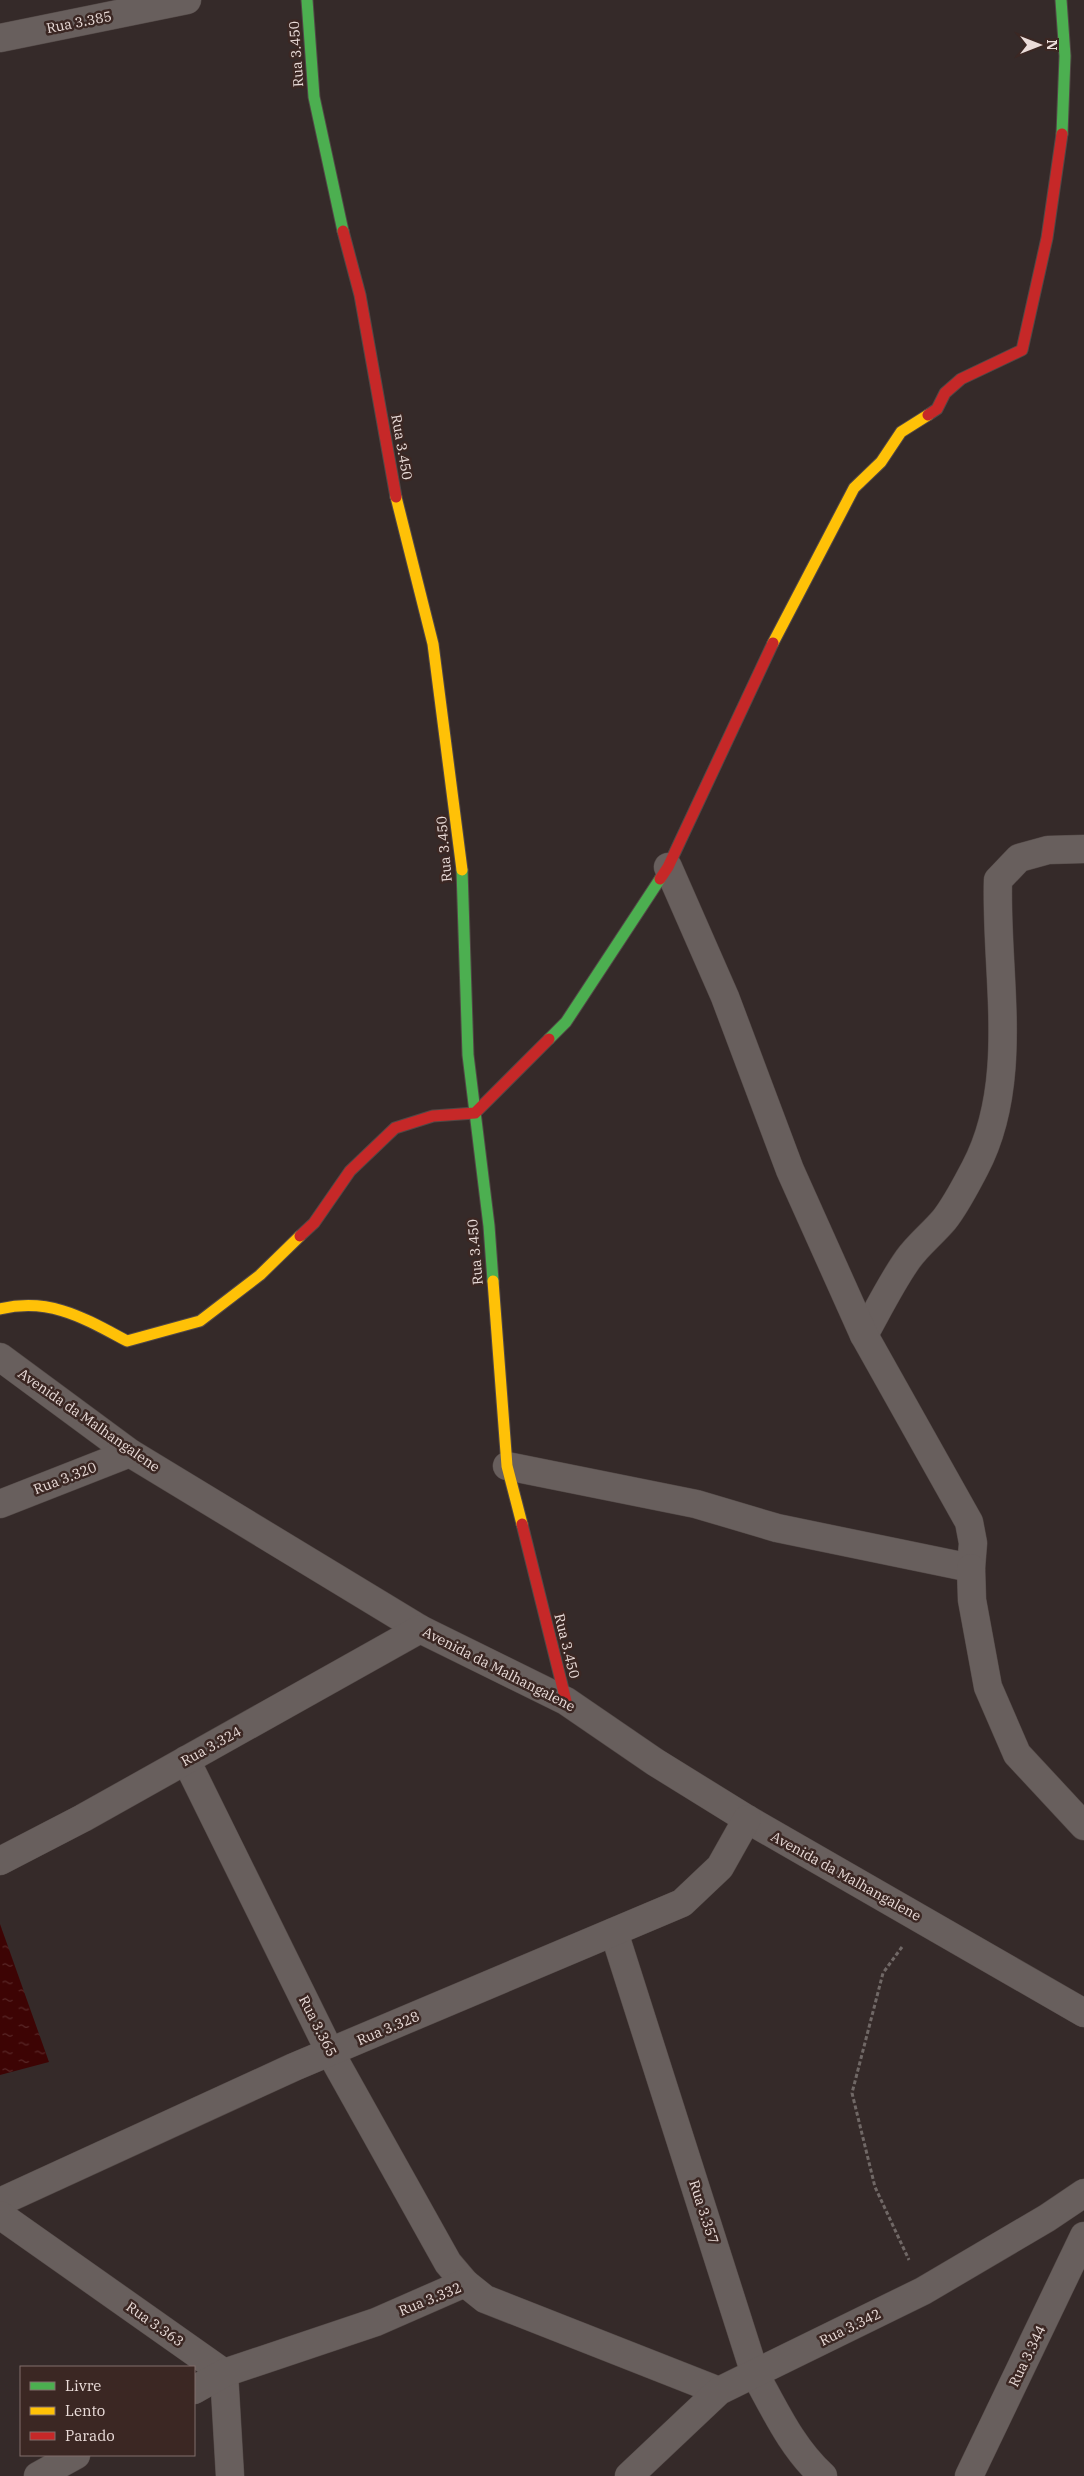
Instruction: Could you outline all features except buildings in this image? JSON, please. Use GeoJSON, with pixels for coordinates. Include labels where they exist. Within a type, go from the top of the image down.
{"type":"FeatureCollection","features":[{"type":"Feature","properties":{"kind":"street","name":"Rua 3.385"},"geometry":{"type":"LineString","coordinates":[[0,38],[187,0]]}},
{"type":"Feature","properties":{"kind":"street","name":"Rua 3.450"},"geometry":{"type":"LineString","coordinates":[[307,0],[314,97],[335,202],[360,295],[396,496],[433,644],[462,859],[468,1055],[488,1226],[507,1466],[566,1701]]}},
{"type":"Feature","properties":{"kind":"street"},"geometry":{"type":"LineString","coordinates":[[0,1309],[14,1304],[40,1304],[67,1309],[127,1341],[200,1321],[260,1275],[314,1223],[350,1171],[395,1128],[433,1116],[475,1113],[566,1022],[668,867],[766,657],[854,488],[881,462],[901,432],[938,409],[945,393],[961,379],[1022,350],[1047,238],[1063,127],[1065,56],[1062,0]]}},
{"type":"Feature","properties":{"kind":"street"},"geometry":{"type":"LineString","coordinates":[[864,1335],[907,1260],[944,1219],[962,1192],[976,1167],[986,1140],[1000,1091],[1003,972],[997,917],[998,880],[1019,858],[1048,850],[1084,849]]}},
{"type":"Feature","properties":{"kind":"street"},"geometry":{"type":"LineString","coordinates":[[668,867],[725,997],[790,1170],[864,1335],[969,1522],[972,1543],[972,1600],[988,1687],[1017,1754],[1084,1826]]}},
{"type":"Feature","properties":{"kind":"street","name":"Avenida da Malhangalene"},"geometry":{"type":"LineString","coordinates":[[0,1357],[130,1453],[420,1629],[566,1701],[655,1762],[746,1820],[921,1918],[1084,2013]]}},
{"type":"Feature","properties":{"kind":"street","name":"Rua 3.320"},"geometry":{"type":"LineString","coordinates":[[0,1504],[130,1453]]}},
{"type":"Feature","properties":{"kind":"street"},"geometry":{"type":"LineString","coordinates":[[507,1466],[696,1504],[777,1528],[971,1568]]}},
{"type":"Feature","properties":{"kind":"street","name":"Rua 3.324"},"geometry":{"type":"LineString","coordinates":[[0,1861],[83,1818],[420,1629]]}},
{"type":"Feature","properties":{"kind":"street","name":"Rua 3.365"},"geometry":{"type":"LineString","coordinates":[[186,1760],[330,2052],[448,2263],[465,2283]]}},
{"type":"Feature","properties":{"kind":"street","name":"Rua 3.328"},"geometry":{"type":"LineString","coordinates":[[0,2202],[330,2052],[682,1903],[720,1867],[746,1820]]}},
{"type":"Feature","properties":{"kind":"street","name":"Rua 3.357"},"geometry":{"type":"LineString","coordinates":[[614,1932],[755,2374],[791,2439],[805,2460],[823,2476]]}},
{"type":"Feature","properties":{"kind":"street","name":"Rua 3.342"},"geometry":{"type":"LineString","coordinates":[[629,2476],[719,2391],[923,2290],[1047,2218],[1084,2193]]}},
{"type":"Feature","properties":{"kind":"street","name":"Rua 3.363"},"geometry":{"type":"LineString","coordinates":[[0,2215],[224,2373]]}},
{"type":"Feature","properties":{"kind":"street","name":"Rua 3.344"},"geometry":{"type":"LineString","coordinates":[[969,2476],[1084,2236]]}},
{"type":"Feature","properties":{"kind":"street","name":"Rua 3.332"},"geometry":{"type":"LineString","coordinates":[[195,2389],[224,2373],[376,2322],[465,2283],[485,2299],[719,2391]]}},
{"type":"Feature","properties":{"kind":"street"},"geometry":{"type":"LineString","coordinates":[[224,2373],[230,2476]]}},
{"type":"Feature","properties":{"kind":"street"},"geometry":{"type":"LineString","coordinates":[[38,2476],[74,2456]]}},
{"type":"Feature","properties":{"kind":"path"},"geometry":{"type":"LineString","coordinates":[[921,1918],[883,1974],[852,2094],[876,2188],[923,2290]]}},
{"type":"Feature","properties":{"kind":"water"},"geometry":{"type":"Polygon","coordinates":[[[0,1924],[49,2062],[0,2075],[0,1924]]]}},
{"type":"Feature","properties":{"kind":"traffic: fast"},"geometry":{"type":"LineString","coordinates":[[307,0],[314,97],[343,231]]}},
{"type":"Feature","properties":{"kind":"traffic: fast"},"geometry":{"type":"LineString","coordinates":[[1061,0],[1065,56],[1062,134]]}},
{"type":"Feature","properties":{"kind":"traffic: fast"},"geometry":{"type":"LineString","coordinates":[[462,870],[468,1055],[489,1226],[493,1281]]}},
{"type":"Feature","properties":{"kind":"traffic: fast"},"geometry":{"type":"LineString","coordinates":[[549,1039],[566,1022],[660,879]]}},
{"type":"Feature","properties":{"kind":"traffic: slow"},"geometry":{"type":"LineString","coordinates":[[773,643],[854,488],[881,462],[901,432],[928,415]]}},
{"type":"Feature","properties":{"kind":"traffic: slow"},"geometry":{"type":"LineString","coordinates":[[396,497],[433,644],[462,870]]}},
{"type":"Feature","properties":{"kind":"traffic: slow"},"geometry":{"type":"LineString","coordinates":[[0,1309],[18,1306],[51,1308],[81,1318],[127,1341],[200,1321],[260,1275],[300,1236]]}},
{"type":"Feature","properties":{"kind":"traffic: slow"},"geometry":{"type":"LineString","coordinates":[[493,1281],[507,1466],[522,1524]]}},
{"type":"Feature","properties":{"kind":"traffic: jam"},"geometry":{"type":"LineString","coordinates":[[928,415],[937,409],[945,393],[961,379],[1022,350],[1047,238],[1062,134]]}},
{"type":"Feature","properties":{"kind":"traffic: jam"},"geometry":{"type":"LineString","coordinates":[[343,231],[360,295],[396,497]]}},
{"type":"Feature","properties":{"kind":"traffic: jam"},"geometry":{"type":"LineString","coordinates":[[660,879],[668,867],[773,643]]}},
{"type":"Feature","properties":{"kind":"traffic: jam"},"geometry":{"type":"LineString","coordinates":[[300,1236],[314,1223],[350,1171],[395,1128],[433,1116],[475,1113],[549,1039]]}},
{"type":"Feature","properties":{"kind":"traffic: jam"},"geometry":{"type":"LineString","coordinates":[[522,1524],[566,1701]]}}]}
